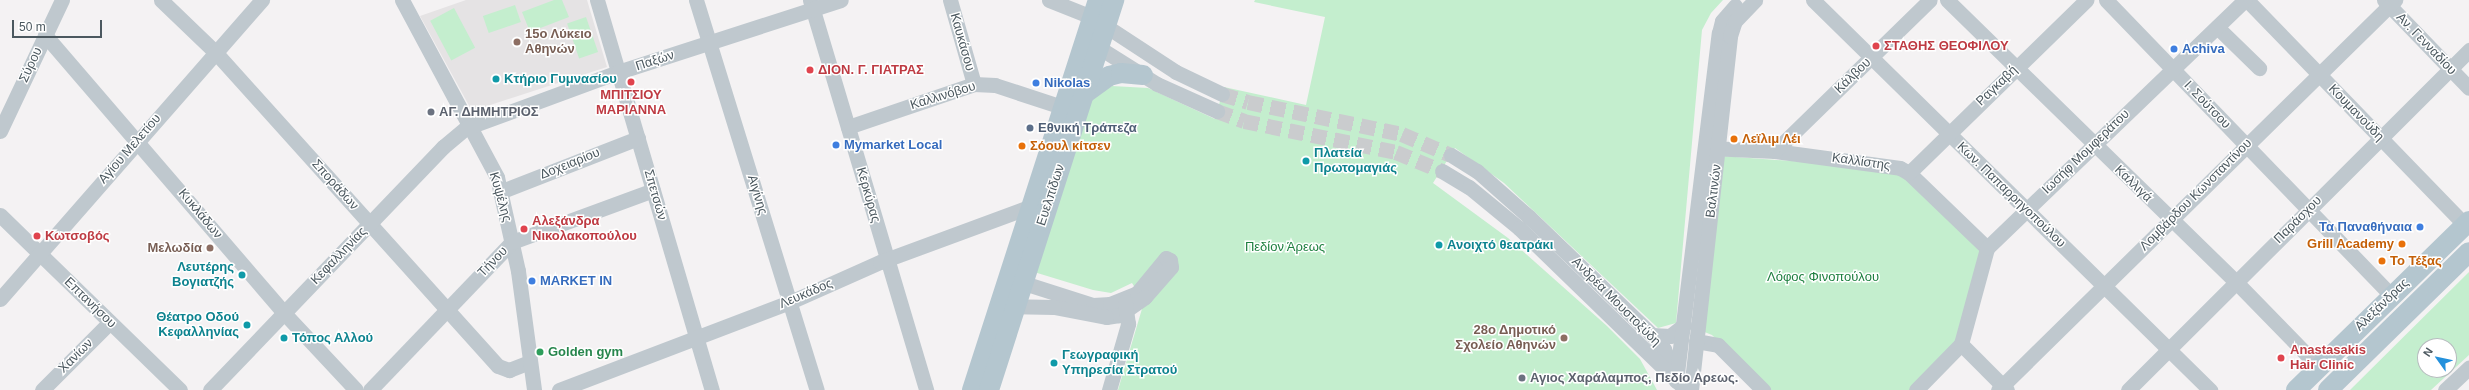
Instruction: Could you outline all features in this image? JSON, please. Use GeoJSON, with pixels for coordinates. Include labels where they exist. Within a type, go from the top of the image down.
{"type":"FeatureCollection","features":[{"type":"Feature","properties":{"kind":"main road","name":"Ευελπίδων"},"geometry":{"type":"LineString","coordinates":[[989,390],[1015,306],[1015,280],[1031,207],[1062,107],[1102,18],[1114,0]]}},
{"type":"Feature","properties":{"kind":"main road","name":"Ευελπίδων"},"geometry":{"type":"LineString","coordinates":[[972,390],[1015,280],[1051,195],[1083,95],[1092,43]]}},
{"type":"Feature","properties":{"kind":"main road"},"geometry":{"type":"LineString","coordinates":[[1083,95],[1109,76],[1121,73],[1143,75]]}},
{"type":"Feature","properties":{"kind":"main road","name":"Αλεξάνδρας"},"geometry":{"type":"LineString","coordinates":[[2296,390],[2467,223]]}},
{"type":"Feature","properties":{"kind":"main road","name":"Αλεξάνδρας"},"geometry":{"type":"LineString","coordinates":[[2328,390],[2469,252]]}},
{"type":"Feature","properties":{"kind":"street","name":"Σύρου"},"geometry":{"type":"LineString","coordinates":[[0,131],[62,0]]}},
{"type":"Feature","properties":{"kind":"street","name":"Σποράδων"},"geometry":{"type":"LineString","coordinates":[[161,0],[216,53],[498,366],[509,370],[530,362]]}},
{"type":"Feature","properties":{"kind":"street","name":"Αγίου Μελετίου"},"geometry":{"type":"LineString","coordinates":[[0,299],[137,140],[262,0]]}},
{"type":"Feature","properties":{"kind":"street","name":"Κυψέλης"},"geometry":{"type":"LineString","coordinates":[[402,0],[497,176],[502,191],[512,242],[534,390]]}},
{"type":"Feature","properties":{"kind":"street","name":"Σπετσών"},"geometry":{"type":"LineString","coordinates":[[597,0],[712,390]]}},
{"type":"Feature","properties":{"kind":"street","name":"Αιγίνης"},"geometry":{"type":"LineString","coordinates":[[696,0],[817,390]]}},
{"type":"Feature","properties":{"kind":"street","name":"Παξών"},"geometry":{"type":"LineString","coordinates":[[470,125],[618,72],[709,43],[812,5],[841,0]]}},
{"type":"Feature","properties":{"kind":"street","name":"Καυκάσου"},"geometry":{"type":"LineString","coordinates":[[950,0],[974,84]]}},
{"type":"Feature","properties":{"kind":"street"},"geometry":{"type":"LineString","coordinates":[[1049,0],[1102,18],[1176,72],[1222,94]]}},
{"type":"Feature","properties":{"kind":"street","name":"Βαλτινών"},"geometry":{"type":"LineString","coordinates":[[1691,390],[1712,148],[1719,33],[1724,18],[1741,0]]}},
{"type":"Feature","properties":{"kind":"street","name":"Βαλτινών"},"geometry":{"type":"LineString","coordinates":[[1678,387],[1684,324],[1731,29],[1738,17],[1755,0]]}},
{"type":"Feature","properties":{"kind":"street","name":"Κων. Παπαρρηγοπούλου"},"geometry":{"type":"LineString","coordinates":[[1813,0],[2210,390]]}},
{"type":"Feature","properties":{"kind":"street","name":"Κάλβου"},"geometry":{"type":"LineString","coordinates":[[1776,151],[1930,0]]}},
{"type":"Feature","properties":{"kind":"street","name":"Καλλιγά"},"geometry":{"type":"LineString","coordinates":[[1947,0],[2094,146],[2236,282],[2319,367]]}},
{"type":"Feature","properties":{"kind":"street","name":"Ραγκαβή"},"geometry":{"type":"LineString","coordinates":[[1909,173],[2086,0]]}},
{"type":"Feature","properties":{"kind":"street","name":"Ι. Σούτσου"},"geometry":{"type":"LineString","coordinates":[[2106,0],[2392,296]]}},
{"type":"Feature","properties":{"kind":"street","name":"Ιωσήφ Μομφεράτου"},"geometry":{"type":"LineString","coordinates":[[1987,248],[2246,0]]}},
{"type":"Feature","properties":{"kind":"street","name":"Κουμανούδη"},"geometry":{"type":"LineString","coordinates":[[2246,0],[2380,138],[2467,223]]}},
{"type":"Feature","properties":{"kind":"street","name":"Λομβάρδου Κωνσταντίνου"},"geometry":{"type":"LineString","coordinates":[[2003,389],[2104,286],[2319,74],[2389,2]]}},
{"type":"Feature","properties":{"kind":"street","name":"Αν. Γενναδίου"},"geometry":{"type":"LineString","coordinates":[[2389,2],[2469,88]]}},
{"type":"Feature","properties":{"kind":"street","name":"Κερκύρας"},"geometry":{"type":"LineString","coordinates":[[812,5],[926,390]]}},
{"type":"Feature","properties":{"kind":"street"},"geometry":{"type":"LineString","coordinates":[[2217,27],[2259,68]]}},
{"type":"Feature","properties":{"kind":"street","name":"Κυκλάδων"},"geometry":{"type":"LineString","coordinates":[[45,35],[137,140],[284,313],[356,390]]}},
{"type":"Feature","properties":{"kind":"street"},"geometry":{"type":"LineString","coordinates":[[1092,43],[1143,75],[1186,99],[1216,111]]}},
{"type":"Feature","properties":{"kind":"street","name":"Παράσχου"},"geometry":{"type":"LineString","coordinates":[[2128,390],[2469,50]]}},
{"type":"Feature","properties":{"kind":"street","name":"Καλλινόβου"},"geometry":{"type":"LineString","coordinates":[[848,127],[974,84],[995,85],[1062,107]]}},
{"type":"Feature","properties":{"kind":"street","name":"Κεφαλληνίας"},"geometry":{"type":"LineString","coordinates":[[210,390],[443,146],[470,125]]}},
{"type":"Feature","properties":{"kind":"street","name":"Δοχειαρίου"},"geometry":{"type":"LineString","coordinates":[[502,191],[638,138]]}},
{"type":"Feature","properties":{"kind":"street","name":"Καλλίστης"},"geometry":{"type":"LineString","coordinates":[[1712,148],[1776,151],[1876,163],[1909,173],[1987,248]]}},
{"type":"Feature","properties":{"kind":"street","name":"Ανδρέα Μουστοξύδη"},"geometry":{"type":"LineString","coordinates":[[1451,155],[1477,171],[1529,217],[1652,335],[1664,349],[1678,387]]}},
{"type":"Feature","properties":{"kind":"street","name":"Ανδρέα Μουστοξύδη"},"geometry":{"type":"LineString","coordinates":[[1442,171],[1469,187],[1519,228],[1678,387]]}},
{"type":"Feature","properties":{"kind":"street","name":"Τήνου"},"geometry":{"type":"LineString","coordinates":[[370,390],[512,242],[653,190]]}},
{"type":"Feature","properties":{"kind":"street","name":"Λευκάδος"},"geometry":{"type":"LineString","coordinates":[[559,390],[790,302],[887,260],[1031,207],[1051,195]]}},
{"type":"Feature","properties":{"kind":"street","name":"Επτανήσου"},"geometry":{"type":"LineString","coordinates":[[0,216],[180,390]]}},
{"type":"Feature","properties":{"kind":"street"},"geometry":{"type":"LineString","coordinates":[[1916,390],[1961,344],[1987,248]]}},
{"type":"Feature","properties":{"kind":"street"},"geometry":{"type":"LineString","coordinates":[[1015,280],[1093,305],[1126,305]]}},
{"type":"Feature","properties":{"kind":"street"},"geometry":{"type":"LineString","coordinates":[[1015,306],[1054,307],[1106,316],[1119,315],[1126,305]]}},
{"type":"Feature","properties":{"kind":"street"},"geometry":{"type":"LineString","coordinates":[[1109,390],[1128,324],[1126,305]]}},
{"type":"Feature","properties":{"kind":"street","name":"Χανίων"},"geometry":{"type":"LineString","coordinates":[[42,390],[110,322]]}},
{"type":"Feature","properties":{"kind":"street"},"geometry":{"type":"LineString","coordinates":[[1652,335],[1670,336],[1684,324]]}},
{"type":"Feature","properties":{"kind":"street"},"geometry":{"type":"LineString","coordinates":[[1696,341],[1718,345],[1763,390]]}},
{"type":"Feature","properties":{"kind":"street"},"geometry":{"type":"LineString","coordinates":[[1961,344],[2003,389]]}},
{"type":"Feature","properties":{"kind":"street"},"geometry":{"type":"LineString","coordinates":[[1678,387],[1694,359]]}},
{"type":"Feature","properties":{"kind":"street"},"geometry":{"type":"LineString","coordinates":[[2445,390],[2469,368]]}},
{"type":"Feature","properties":{"kind":"shaded area","name":"15ο Λύκειο Αθηνών"},"geometry":{"type":"Polygon","coordinates":[[[466,0],[587,0],[607,67],[472,111],[420,16],[466,0]]]}},
{"type":"Feature","properties":{"kind":"green space"},"geometry":{"type":"Polygon","coordinates":[[[554,0],[562,0],[569,17],[530,32],[522,12],[554,0]]]}},
{"type":"Feature","properties":{"kind":"green space","name":"Πεδίον Άρεως"},"geometry":{"type":"Polygon","coordinates":[[[1255,0],[1723,0],[1711,13],[1702,30],[1676,323],[1658,328],[1504,183],[1455,148],[1433,183],[1508,238],[1607,326],[1640,359],[1657,390],[1118,390],[1144,302],[1132,283],[1111,293],[1093,290],[1034,272],[1085,115],[1094,96],[1112,86],[1148,88],[1215,119],[1224,87],[1306,105],[1325,17],[1254,2],[1255,0]]]}},
{"type":"Feature","properties":{"kind":"green space"},"geometry":{"type":"Polygon","coordinates":[[[515,5],[521,22],[489,33],[483,16],[515,5]]]}},
{"type":"Feature","properties":{"kind":"green space"},"geometry":{"type":"Polygon","coordinates":[[[454,8],[475,48],[451,60],[430,21],[454,8]]]}},
{"type":"Feature","properties":{"kind":"green space"},"geometry":{"type":"Polygon","coordinates":[[[586,17],[598,52],[579,58],[567,24],[586,17]]]}},
{"type":"Feature","properties":{"kind":"green space","name":"Λόφος Φινοπούλου"},"geometry":{"type":"Polygon","coordinates":[[[1722,156],[1890,168],[1904,175],[1982,250],[1957,341],[1911,390],[1768,390],[1712,335],[1702,331],[1722,156]]]}},
{"type":"Feature","properties":{"kind":"green space"},"geometry":{"type":"Polygon","coordinates":[[[2469,272],[2469,355],[2457,366],[2457,338],[2417,338],[2417,378],[2444,378],[2431,390],[2350,390],[2469,272]]]}},
{"type":"Feature","properties":{"kind":"tunnel"},"geometry":{"type":"LineString","coordinates":[[1222,94],[1248,102],[1402,134],[1451,155]]}},
{"type":"Feature","properties":{"kind":"tunnel"},"geometry":{"type":"LineString","coordinates":[[1217,111],[1244,121],[1396,152],[1442,171]]}},
{"type":"Feature","properties":{"kind":"place","name":"15ο Λύκειο Αθηνών"},"geometry":{"type":"Point","coordinates":[517,42]}},
{"type":"Feature","properties":{"kind":"place","name":"ΣΤΑΘΗΣ ΘΕΟΦΙΛΟΥ"},"geometry":{"type":"Point","coordinates":[1876,46]}},
{"type":"Feature","properties":{"kind":"place","name":"Achiva"},"geometry":{"type":"Point","coordinates":[2174,49]}},
{"type":"Feature","properties":{"kind":"place","name":"ΔΙΟΝ. Γ. ΓΙΑΤΡΑΣ"},"geometry":{"type":"Point","coordinates":[810,70]}},
{"type":"Feature","properties":{"kind":"place","name":"Κτήριο Γυμνασίου"},"geometry":{"type":"Point","coordinates":[496,79]}},
{"type":"Feature","properties":{"kind":"place","name":"ΜΠΙΤΣΙΟΥ ΜΑΡΙΑΝΝΑ"},"geometry":{"type":"Point","coordinates":[631,82]}},
{"type":"Feature","properties":{"kind":"place","name":"Nikolas"},"geometry":{"type":"Point","coordinates":[1036,83]}},
{"type":"Feature","properties":{"kind":"place","name":"ΑΓ. ΔΗΜΗΤΡΙΟΣ"},"geometry":{"type":"Point","coordinates":[431,112]}},
{"type":"Feature","properties":{"kind":"place","name":"Εθνική Τράπεζα"},"geometry":{"type":"Point","coordinates":[1030,128]}},
{"type":"Feature","properties":{"kind":"place","name":"Λεϊλιμ Λέι"},"geometry":{"type":"Point","coordinates":[1734,139]}},
{"type":"Feature","properties":{"kind":"place","name":"Mymarket Local"},"geometry":{"type":"Point","coordinates":[836,145]}},
{"type":"Feature","properties":{"kind":"place","name":"Σόουλ κίτσεν"},"geometry":{"type":"Point","coordinates":[1022,146]}},
{"type":"Feature","properties":{"kind":"place","name":"Πλατεία Πρωτομαγιάς"},"geometry":{"type":"Point","coordinates":[1306,161]}},
{"type":"Feature","properties":{"kind":"place","name":"Τα Παναθήναια"},"geometry":{"type":"Point","coordinates":[2420,227]}},
{"type":"Feature","properties":{"kind":"place","name":"Αλεξάνδρα Νικολακοπούλου"},"geometry":{"type":"Point","coordinates":[524,229]}},
{"type":"Feature","properties":{"kind":"place","name":"Κωτσοβός"},"geometry":{"type":"Point","coordinates":[37,236]}},
{"type":"Feature","properties":{"kind":"place","name":"Grill Academy"},"geometry":{"type":"Point","coordinates":[2402,244]}},
{"type":"Feature","properties":{"kind":"place","name":"Ανοιχτό θεατράκι"},"geometry":{"type":"Point","coordinates":[1439,245]}},
{"type":"Feature","properties":{"kind":"place","name":"Μελωδία"},"geometry":{"type":"Point","coordinates":[210,248]}},
{"type":"Feature","properties":{"kind":"place","name":"Το Τέξας"},"geometry":{"type":"Point","coordinates":[2382,261]}},
{"type":"Feature","properties":{"kind":"place","name":"Λευτέρης Βογιατζής"},"geometry":{"type":"Point","coordinates":[242,275]}},
{"type":"Feature","properties":{"kind":"place","name":"MARKET IN"},"geometry":{"type":"Point","coordinates":[532,281]}},
{"type":"Feature","properties":{"kind":"place","name":"Θέατρο Οδού Κεφαλληνίας"},"geometry":{"type":"Point","coordinates":[247,325]}},
{"type":"Feature","properties":{"kind":"place","name":"Τόπος Αλλού"},"geometry":{"type":"Point","coordinates":[284,338]}},
{"type":"Feature","properties":{"kind":"place","name":"28ο Δημοτικό Σχολείο Αθηνών"},"geometry":{"type":"Point","coordinates":[1564,338]}},
{"type":"Feature","properties":{"kind":"place","name":"Golden gym"},"geometry":{"type":"Point","coordinates":[540,352]}},
{"type":"Feature","properties":{"kind":"place","name":"Anastasakis Hair Clinic"},"geometry":{"type":"Point","coordinates":[2281,358]}},
{"type":"Feature","properties":{"kind":"place","name":"Γεωγραφική Υπηρεσία Στρατού"},"geometry":{"type":"Point","coordinates":[1054,363]}},
{"type":"Feature","properties":{"kind":"place","name":"Αγιος Χαράλαμπος, Πεδίο Αρεως."},"geometry":{"type":"Point","coordinates":[1522,378]}}]}
